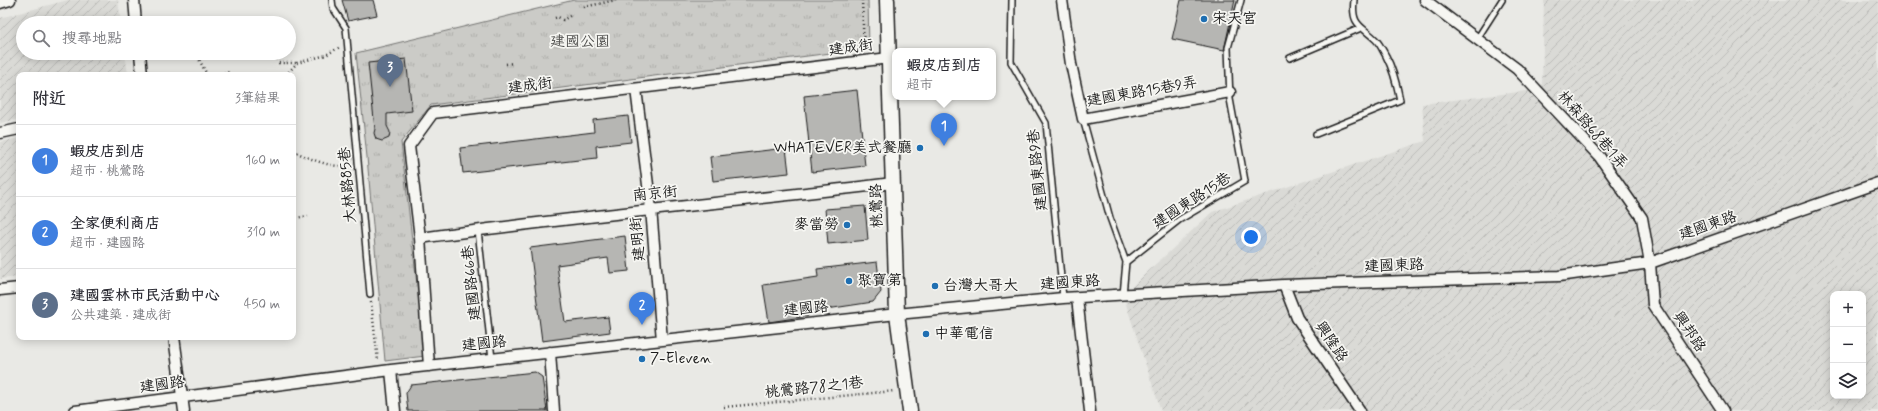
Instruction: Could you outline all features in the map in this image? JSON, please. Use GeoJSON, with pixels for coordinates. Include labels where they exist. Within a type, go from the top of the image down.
{"type":"FeatureCollection","features":[{"type":"Feature","properties":{"kind":"main road","name":"桃鶯路"},"geometry":{"type":"LineString","coordinates":[[888,0],[897,314],[910,411]]}},
{"type":"Feature","properties":{"kind":"street"},"geometry":{"type":"LineString","coordinates":[[0,3],[10,0]]}},
{"type":"Feature","properties":{"kind":"street"},"geometry":{"type":"LineString","coordinates":[[134,0],[135,16]]}},
{"type":"Feature","properties":{"kind":"street","name":"建國東路15巷9弄"},"geometry":{"type":"LineString","coordinates":[[1062,0],[1071,64],[1083,119],[1230,92]]}},
{"type":"Feature","properties":{"kind":"street","name":"林森路68巷1弄"},"geometry":{"type":"LineString","coordinates":[[1425,0],[1517,69],[1599,156],[1642,218],[1650,262]]}},
{"type":"Feature","properties":{"kind":"street","name":"建成街"},"geometry":{"type":"LineString","coordinates":[[429,366],[420,238],[409,146],[433,113],[889,58]]}},
{"type":"Feature","properties":{"kind":"street"},"geometry":{"type":"LineString","coordinates":[[141,60],[142,72]]}},
{"type":"Feature","properties":{"kind":"street","name":"建明街"},"geometry":{"type":"LineString","coordinates":[[636,89],[651,209],[662,340]]}},
{"type":"Feature","properties":{"kind":"street"},"geometry":{"type":"LineString","coordinates":[[0,133],[16,130]]}},
{"type":"Feature","properties":{"kind":"street","name":"南京街"},"geometry":{"type":"LineString","coordinates":[[420,238],[651,209],[754,200],[893,183]]}},
{"type":"Feature","properties":{"kind":"street","name":"建國東路"},"geometry":{"type":"LineString","coordinates":[[897,314],[1063,298],[1284,285],[1559,276],[1650,262],[1878,183]]}},
{"type":"Feature","properties":{"kind":"street","name":"興邦路"},"geometry":{"type":"LineString","coordinates":[[1650,262],[1653,305],[1723,411]]}},
{"type":"Feature","properties":{"kind":"street","name":"興隆路"},"geometry":{"type":"LineString","coordinates":[[1284,285],[1297,318],[1360,411]]}},
{"type":"Feature","properties":{"kind":"street"},"geometry":{"type":"LineString","coordinates":[[0,290],[16,288]]}},
{"type":"Feature","properties":{"kind":"street"},"geometry":{"type":"LineString","coordinates":[[1077,298],[1090,411]]}},
{"type":"Feature","properties":{"kind":"street","name":"建國路"},"geometry":{"type":"LineString","coordinates":[[75,411],[380,371],[897,314]]}},
{"type":"Feature","properties":{"kind":"street"},"geometry":{"type":"LineString","coordinates":[[174,340],[184,411]]}},
{"type":"Feature","properties":{"kind":"street"},"geometry":{"type":"LineString","coordinates":[[550,352],[554,411]]}},
{"type":"Feature","properties":{"kind":"street"},"geometry":{"type":"LineString","coordinates":[[391,370],[395,411]]}},
{"type":"Feature","properties":{"kind":"lane","name":"大林路85巷"},"geometry":{"type":"LineString","coordinates":[[332,0],[333,8],[346,28],[370,294]]}},
{"type":"Feature","properties":{"kind":"lane","name":"建國東路9巷"},"geometry":{"type":"LineString","coordinates":[[1012,0],[1012,62],[1046,123],[1063,298]]}},
{"type":"Feature","properties":{"kind":"lane"},"geometry":{"type":"LineString","coordinates":[[1230,92],[1228,48],[1241,0]]}},
{"type":"Feature","properties":{"kind":"lane"},"geometry":{"type":"LineString","coordinates":[[1316,134],[1400,100],[1387,57],[1377,40],[1361,28],[1352,13],[1354,0]]}},
{"type":"Feature","properties":{"kind":"lane"},"geometry":{"type":"LineString","coordinates":[[1477,39],[1502,0]]}},
{"type":"Feature","properties":{"kind":"lane"},"geometry":{"type":"LineString","coordinates":[[1290,58],[1361,28]]}},
{"type":"Feature","properties":{"kind":"lane","name":"建國東路15巷"},"geometry":{"type":"LineString","coordinates":[[1126,262],[1179,220],[1245,181],[1230,92]]}},
{"type":"Feature","properties":{"kind":"lane"},"geometry":{"type":"LineString","coordinates":[[1083,119],[1110,218],[1126,262],[1123,295]]}},
{"type":"Feature","properties":{"kind":"lane","name":"建國路66巷"},"geometry":{"type":"LineString","coordinates":[[478,230],[492,359]]}},
{"type":"Feature","properties":{"kind":"path"},"geometry":{"type":"LineString","coordinates":[[584,6],[616,0]]}},
{"type":"Feature","properties":{"kind":"path"},"geometry":{"type":"LineString","coordinates":[[862,0],[864,57]]}},
{"type":"Feature","properties":{"kind":"path"},"geometry":{"type":"LineString","coordinates":[[555,18],[558,17],[563,20],[570,16]]}},
{"type":"Feature","properties":{"kind":"path"},"geometry":{"type":"LineString","coordinates":[[277,60],[279,63],[297,63],[326,55],[347,43]]}},
{"type":"Feature","properties":{"kind":"path"},"geometry":{"type":"LineString","coordinates":[[200,60],[206,72]]}},
{"type":"Feature","properties":{"kind":"path"},"geometry":{"type":"LineString","coordinates":[[289,72],[297,63]]}},
{"type":"Feature","properties":{"kind":"path"},"geometry":{"type":"LineString","coordinates":[[506,64],[513,63]]}},
{"type":"Feature","properties":{"kind":"path"},"geometry":{"type":"LineString","coordinates":[[296,152],[315,161],[340,167],[358,166]]}},
{"type":"Feature","properties":{"kind":"path"},"geometry":{"type":"LineString","coordinates":[[296,218],[308,216]]}},
{"type":"Feature","properties":{"kind":"path"},"geometry":{"type":"LineString","coordinates":[[370,294],[380,371]]}},
{"type":"Feature","properties":{"kind":"path","name":"桃鶯路78之1巷"},"geometry":{"type":"LineString","coordinates":[[724,407],[906,390]]}},
{"type":"Feature","properties":{"kind":"shaded area"},"geometry":{"type":"Polygon","coordinates":[[[68,0],[118,0],[120,16],[16,16],[16,60],[126,60],[128,72],[16,72],[16,120],[0,123],[0,18],[68,0]]]}},
{"type":"Feature","properties":{"kind":"shaded area"},"geometry":{"type":"Polygon","coordinates":[[[1544,0],[1878,0],[1878,411],[1161,411],[1123,295],[1212,212],[1425,141],[1422,104],[1542,89],[1544,0]]]}},
{"type":"Feature","properties":{"kind":"shaded area"},"geometry":{"type":"Polygon","coordinates":[[[16,139],[16,277],[0,279],[0,142],[16,139]]]}},
{"type":"Feature","properties":{"kind":"green space","name":"建國公園"},"geometry":{"type":"Polygon","coordinates":[[[574,0],[868,0],[869,48],[431,105],[401,142],[425,356],[385,361],[367,157],[356,53],[574,0]]]}},
{"type":"Feature","properties":{"kind":"building"},"geometry":{"type":"Polygon","coordinates":[[[342,0],[373,0],[377,15],[348,21],[342,0]]]}},
{"type":"Feature","properties":{"kind":"building","name":"宋天宮"},"geometry":{"type":"Polygon","coordinates":[[[1181,0],[1235,0],[1224,50],[1172,39],[1181,0]]]}},
{"type":"Feature","properties":{"kind":"building"},"geometry":{"type":"Polygon","coordinates":[[[406,59],[412,111],[387,114],[387,126],[390,132],[389,138],[382,141],[376,139],[374,133],[375,129],[368,63],[406,59]]]}},
{"type":"Feature","properties":{"kind":"building"},"geometry":{"type":"Polygon","coordinates":[[[857,90],[865,166],[812,172],[804,96],[857,90]]]}},
{"type":"Feature","properties":{"kind":"building"},"geometry":{"type":"Polygon","coordinates":[[[628,116],[631,142],[596,146],[597,158],[463,173],[460,148],[594,132],[593,120],[628,116]]]}},
{"type":"Feature","properties":{"kind":"building"},"geometry":{"type":"Polygon","coordinates":[[[786,148],[789,173],[713,181],[710,157],[786,148]]]}},
{"type":"Feature","properties":{"kind":"building","name":"麥當勞"},"geometry":{"type":"Polygon","coordinates":[[[865,206],[868,240],[828,244],[825,209],[865,206]]]}},
{"type":"Feature","properties":{"kind":"building"},"geometry":{"type":"Polygon","coordinates":[[[625,236],[629,271],[610,273],[608,258],[557,265],[565,322],[608,317],[610,332],[542,341],[530,248],[625,236]]]}},
{"type":"Feature","properties":{"kind":"building"},"geometry":{"type":"Polygon","coordinates":[[[877,262],[881,292],[873,302],[807,312],[808,316],[769,322],[763,285],[818,277],[817,269],[877,262]]]}},
{"type":"Feature","properties":{"kind":"building"},"geometry":{"type":"Polygon","coordinates":[[[535,372],[542,377],[547,411],[408,411],[406,393],[411,385],[535,372]]]}},
{"type":"Feature","properties":{"kind":"place","name":"宋天宮"},"geometry":{"type":"Point","coordinates":[1204,19]}},
{"type":"Feature","properties":{"kind":"place","name":"建國雲林市民活動中心"},"geometry":{"type":"Point","coordinates":[390,87]}},
{"type":"Feature","properties":{"kind":"place","name":"蝦皮店到店"},"geometry":{"type":"Point","coordinates":[944,146]}},
{"type":"Feature","properties":{"kind":"place","name":"WHATEVER美式餐廳"},"geometry":{"type":"Point","coordinates":[920,148]}},
{"type":"Feature","properties":{"kind":"place","name":"麥當勞"},"geometry":{"type":"Point","coordinates":[847,225]}},
{"type":"Feature","properties":{"kind":"place","name":"聚寶第"},"geometry":{"type":"Point","coordinates":[849,281]}},
{"type":"Feature","properties":{"kind":"place","name":"台灣大哥大"},"geometry":{"type":"Point","coordinates":[935,286]}},
{"type":"Feature","properties":{"kind":"place","name":"全家便利商店"},"geometry":{"type":"Point","coordinates":[642,325]}},
{"type":"Feature","properties":{"kind":"place","name":"中華電信"},"geometry":{"type":"Point","coordinates":[926,334]}},
{"type":"Feature","properties":{"kind":"place","name":"7-Eleven"},"geometry":{"type":"Point","coordinates":[642,359]}}]}
